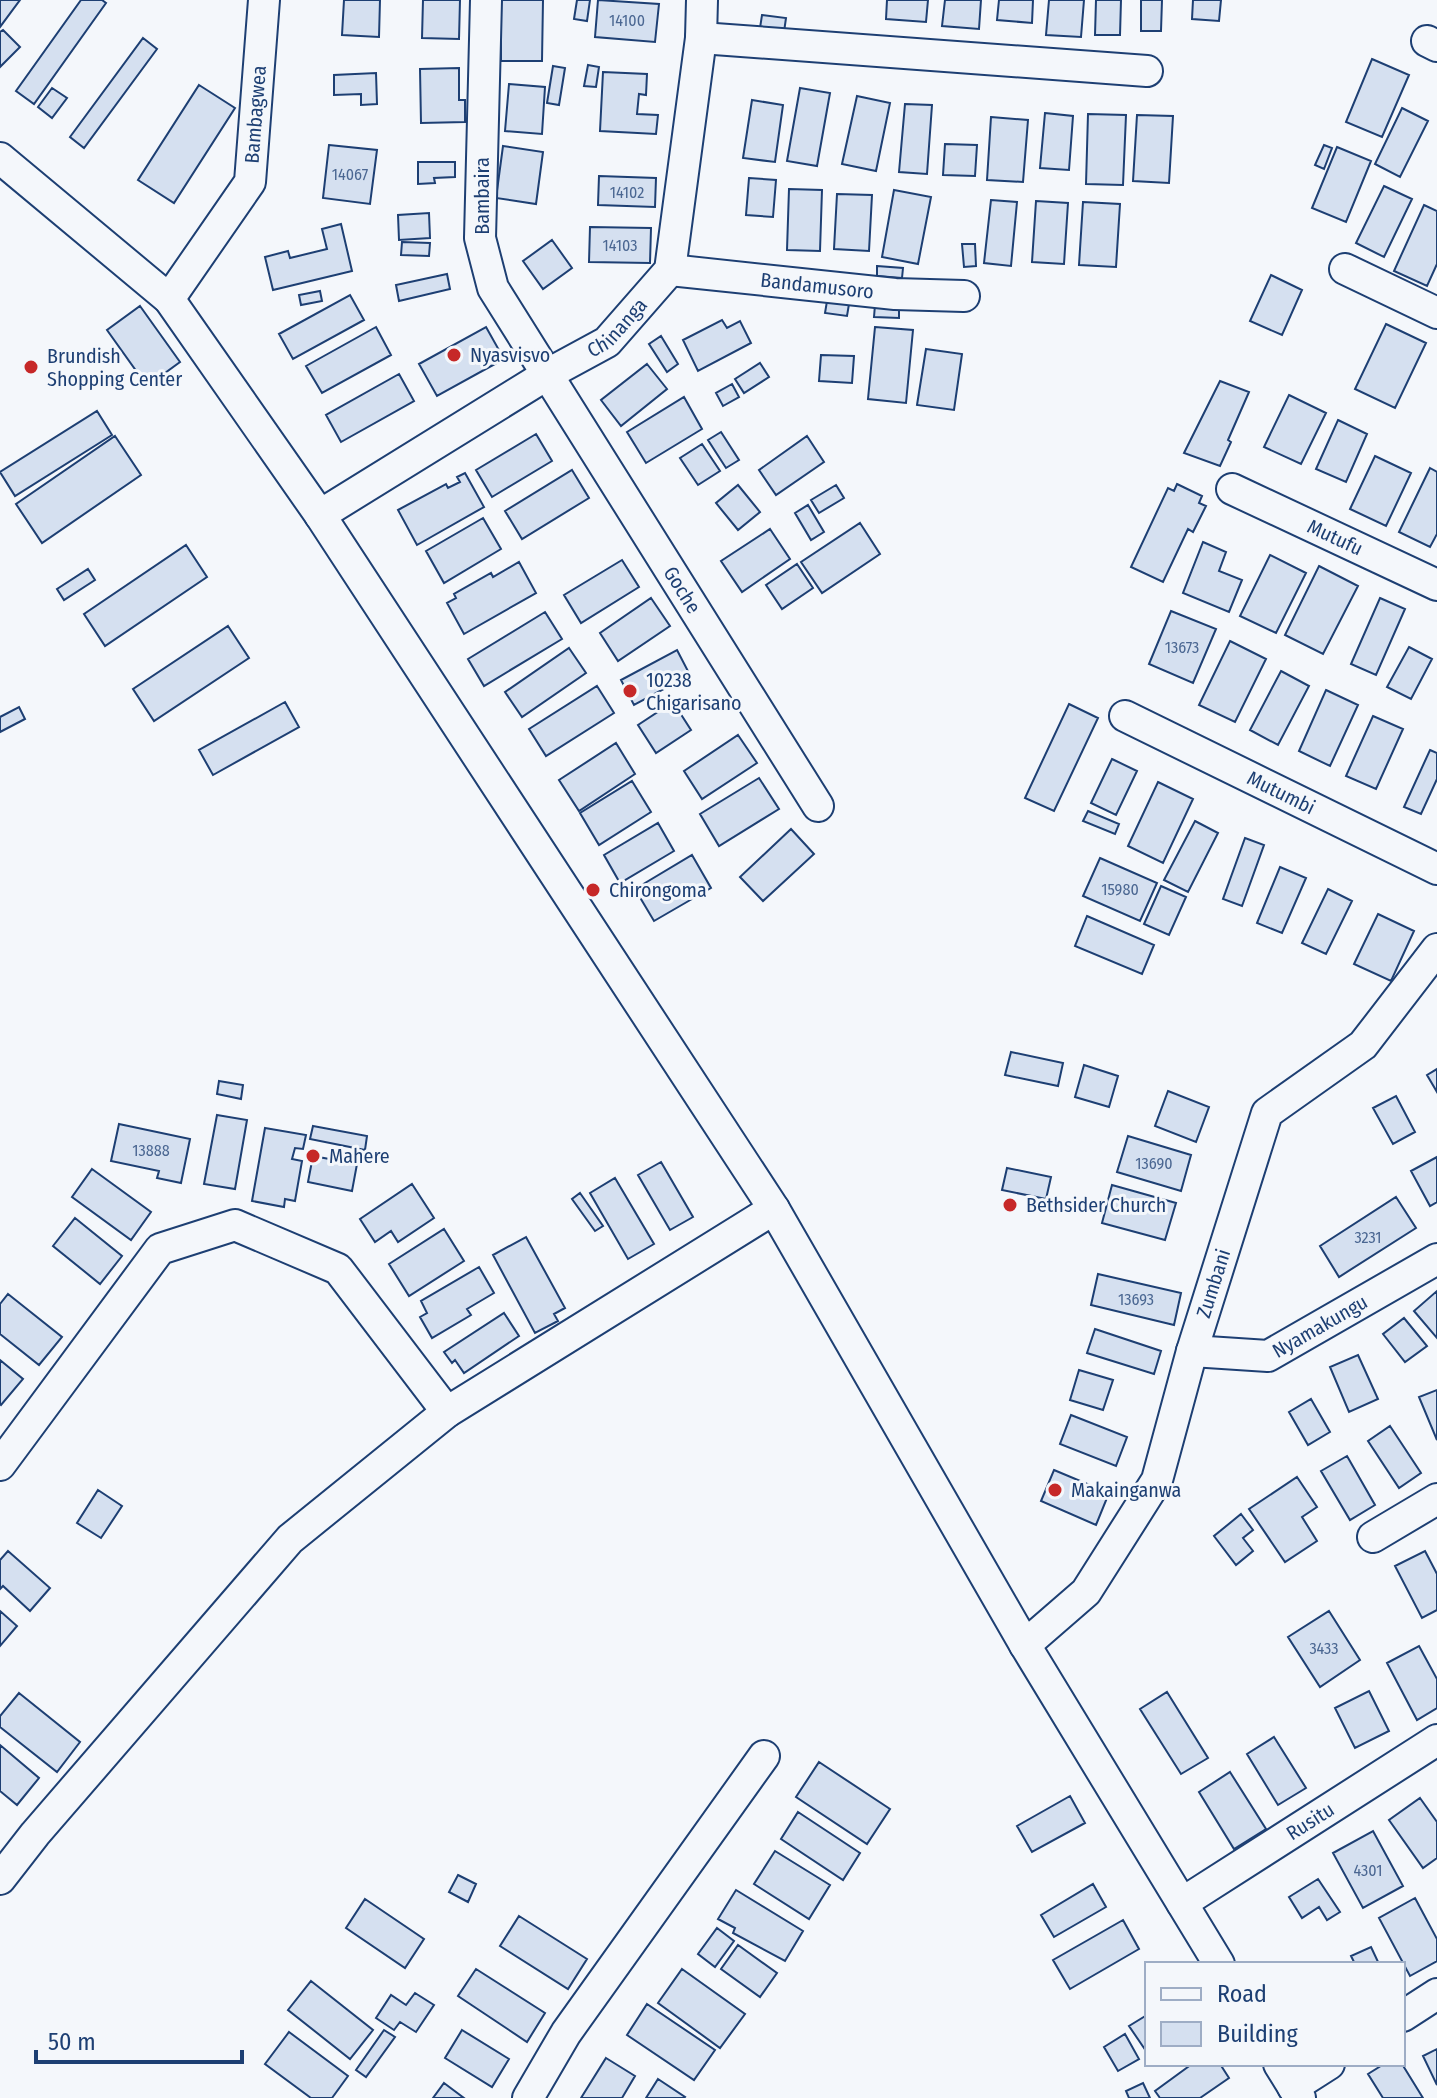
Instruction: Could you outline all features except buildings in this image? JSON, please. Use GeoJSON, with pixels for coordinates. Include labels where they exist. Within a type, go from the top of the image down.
{"type":"FeatureCollection","features":[{"type":"Feature","properties":{"kind":"street","name":"Bambagwea"},"geometry":{"type":"LineString","coordinates":[[169,299],[250,182],[264,0]]}},
{"type":"Feature","properties":{"kind":"street","name":"Bambaira"},"geometry":{"type":"LineString","coordinates":[[486,0],[480,238],[493,288],[548,374]]}},
{"type":"Feature","properties":{"kind":"street"},"geometry":{"type":"LineString","coordinates":[[670,270],[701,38],[702,0]]}},
{"type":"Feature","properties":{"kind":"street"},"geometry":{"type":"LineString","coordinates":[[701,38],[1147,71]]}},
{"type":"Feature","properties":{"kind":"street"},"geometry":{"type":"LineString","coordinates":[[0,158],[169,299],[320,515],[774,1209],[1025,1645],[1218,1962]]}},
{"type":"Feature","properties":{"kind":"street"},"geometry":{"type":"LineString","coordinates":[[1345,269],[1437,313]]}},
{"type":"Feature","properties":{"kind":"street","name":"Chinanga"},"geometry":{"type":"LineString","coordinates":[[320,515],[548,374],[607,342],[670,270]]}},
{"type":"Feature","properties":{"kind":"street","name":"Bandamusoro"},"geometry":{"type":"LineString","coordinates":[[670,270],[895,294],[964,296]]}},
{"type":"Feature","properties":{"kind":"street","name":"Goche"},"geometry":{"type":"LineString","coordinates":[[548,374],[818,806]]}},
{"type":"Feature","properties":{"kind":"street","name":"Mutufu"},"geometry":{"type":"LineString","coordinates":[[1232,489],[1437,585]]}},
{"type":"Feature","properties":{"kind":"street","name":"Mutumbi"},"geometry":{"type":"LineString","coordinates":[[1125,716],[1437,869]]}},
{"type":"Feature","properties":{"kind":"street","name":"Zumbani"},"geometry":{"type":"LineString","coordinates":[[1025,1645],[1086,1592],[1157,1480],[1192,1351],[1267,1113],[1363,1045],[1437,949]]}},
{"type":"Feature","properties":{"kind":"street"},"geometry":{"type":"LineString","coordinates":[[0,1879],[35,1834],[290,1539],[447,1412],[774,1209]]}},
{"type":"Feature","properties":{"kind":"street"},"geometry":{"type":"LineString","coordinates":[[0,1465],[160,1249],[235,1225],[338,1269],[447,1412]]}},
{"type":"Feature","properties":{"kind":"street","name":"Nyamakungu"},"geometry":{"type":"LineString","coordinates":[[1192,1351],[1268,1356],[1437,1259]]}},
{"type":"Feature","properties":{"kind":"street"},"geometry":{"type":"LineString","coordinates":[[1373,1537],[1437,1499]]}},
{"type":"Feature","properties":{"kind":"street","name":"Rusitu"},"geometry":{"type":"LineString","coordinates":[[1182,1903],[1437,1740]]}},
{"type":"Feature","properties":{"kind":"street"},"geometry":{"type":"LineString","coordinates":[[528,2098],[566,2033],[764,1756]]}},
{"type":"Feature","properties":{"kind":"street"},"geometry":{"type":"LineString","coordinates":[[1405,2015],[1437,1994]]}},
{"type":"Feature","properties":{"kind":"street"},"geometry":{"type":"LineString","coordinates":[[1291,2083],[1325,2066]]}},
{"type":"Feature","properties":{"kind":"place","name":"Nyasvisvo"},"geometry":{"type":"Point","coordinates":[454,355]}},
{"type":"Feature","properties":{"kind":"place","name":"Brundish Shopping Center"},"geometry":{"type":"Point","coordinates":[31,367]}},
{"type":"Feature","properties":{"kind":"place","name":"10238 Chigarisano"},"geometry":{"type":"Point","coordinates":[630,691]}},
{"type":"Feature","properties":{"kind":"place","name":"Chirongoma"},"geometry":{"type":"Point","coordinates":[593,890]}},
{"type":"Feature","properties":{"kind":"place","name":"Mahere"},"geometry":{"type":"Point","coordinates":[313,1156]}},
{"type":"Feature","properties":{"kind":"place","name":"Bethsider Church"},"geometry":{"type":"Point","coordinates":[1010,1205]}},
{"type":"Feature","properties":{"kind":"place","name":"Makainganwa"},"geometry":{"type":"Point","coordinates":[1055,1490]}}]}
